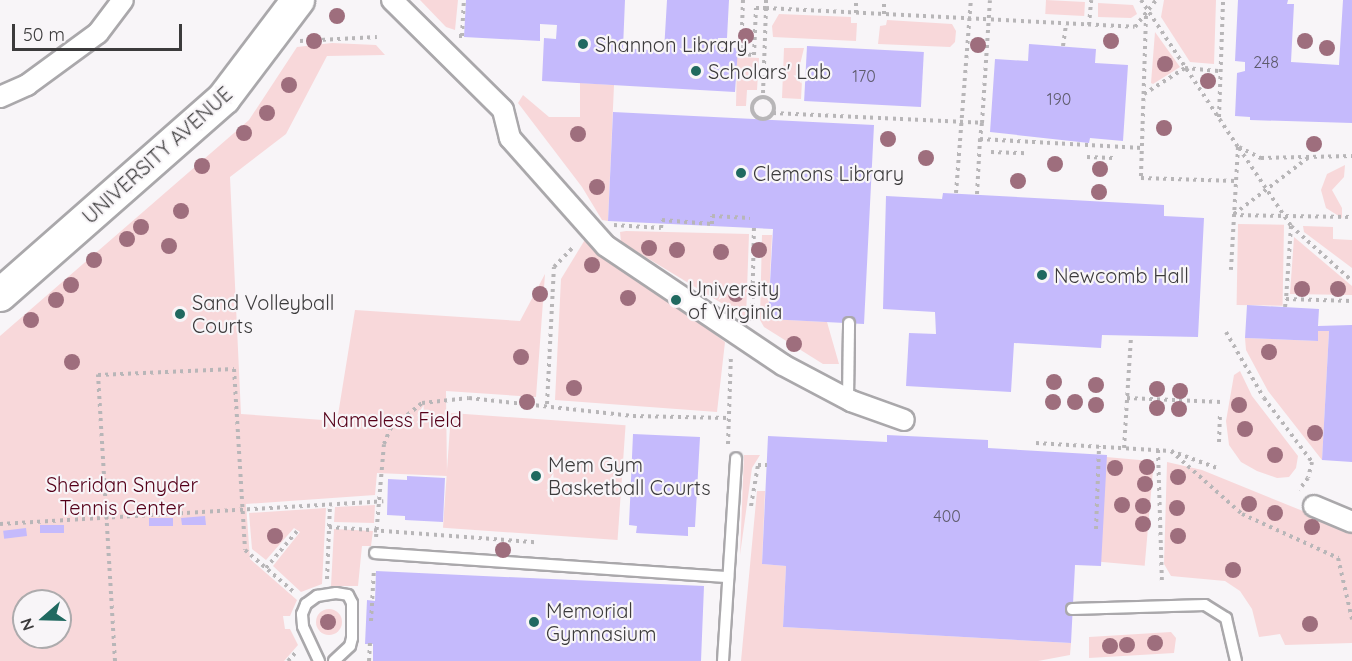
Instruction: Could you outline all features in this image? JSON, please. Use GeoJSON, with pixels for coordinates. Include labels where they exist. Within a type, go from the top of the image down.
{"type":"FeatureCollection","features":[{"type":"Feature","properties":{"kind":"main road","name":"UNIVERSITY AVENUE"},"geometry":{"type":"LineString","coordinates":[[0,295],[224,98],[298,0]]}},
{"type":"Feature","properties":{"kind":"street"},"geometry":{"type":"LineString","coordinates":[[0,97],[27,85],[98,33],[123,0]]}},
{"type":"Feature","properties":{"kind":"street"},"geometry":{"type":"LineString","coordinates":[[392,0],[503,110],[510,138],[606,246],[783,365],[848,399],[904,420]]}},
{"type":"Feature","properties":{"kind":"street"},"geometry":{"type":"LineString","coordinates":[[1314,506],[1352,522]]}},
{"type":"Feature","properties":{"kind":"lane"},"geometry":{"type":"LineString","coordinates":[[848,399],[849,323]]}},
{"type":"Feature","properties":{"kind":"lane"},"geometry":{"type":"LineString","coordinates":[[723,661],[736,458]]}},
{"type":"Feature","properties":{"kind":"lane"},"geometry":{"type":"LineString","coordinates":[[375,553],[728,577]]}},
{"type":"Feature","properties":{"kind":"lane"},"geometry":{"type":"LineString","coordinates":[[319,661],[303,626],[302,614],[306,604],[326,594],[348,595],[352,603],[350,646],[334,661]]}},
{"type":"Feature","properties":{"kind":"lane"},"geometry":{"type":"LineString","coordinates":[[1072,609],[1205,605],[1226,618],[1236,661]]}},
{"type":"Feature","properties":{"kind":"path"},"geometry":{"type":"LineString","coordinates":[[455,36],[462,36],[464,0]]}},
{"type":"Feature","properties":{"kind":"path"},"geometry":{"type":"LineString","coordinates":[[743,0],[741,54],[754,55],[756,8],[1135,27],[1156,0]]}},
{"type":"Feature","properties":{"kind":"path"},"geometry":{"type":"LineString","coordinates":[[763,96],[766,0]]}},
{"type":"Feature","properties":{"kind":"path"},"geometry":{"type":"LineString","coordinates":[[856,0],[856,13]]}},
{"type":"Feature","properties":{"kind":"path"},"geometry":{"type":"LineString","coordinates":[[884,0],[884,14]]}},
{"type":"Feature","properties":{"kind":"path"},"geometry":{"type":"LineString","coordinates":[[956,193],[971,0]]}},
{"type":"Feature","properties":{"kind":"path"},"geometry":{"type":"LineString","coordinates":[[977,195],[990,0]]}},
{"type":"Feature","properties":{"kind":"path"},"geometry":{"type":"LineString","coordinates":[[1089,25],[1091,0]]}},
{"type":"Feature","properties":{"kind":"path"},"geometry":{"type":"LineString","coordinates":[[1141,0],[1146,11],[1291,226],[1352,281]]}},
{"type":"Feature","properties":{"kind":"path"},"geometry":{"type":"LineString","coordinates":[[1147,0],[1141,178],[1236,181]]}},
{"type":"Feature","properties":{"kind":"path"},"geometry":{"type":"LineString","coordinates":[[1218,118],[1223,0]]}},
{"type":"Feature","properties":{"kind":"path"},"geometry":{"type":"LineString","coordinates":[[1063,46],[1066,24]]}},
{"type":"Feature","properties":{"kind":"path"},"geometry":{"type":"LineString","coordinates":[[299,42],[328,37],[377,37]]}},
{"type":"Feature","properties":{"kind":"path"},"geometry":{"type":"LineString","coordinates":[[1143,95],[1185,68],[1221,71]]}},
{"type":"Feature","properties":{"kind":"path"},"geometry":{"type":"LineString","coordinates":[[763,96],[753,103],[752,112],[762,119],[773,113],[982,123]]}},
{"type":"Feature","properties":{"kind":"path"},"geometry":{"type":"LineString","coordinates":[[763,96],[771,100],[773,113]]}},
{"type":"Feature","properties":{"kind":"path"},"geometry":{"type":"LineString","coordinates":[[980,139],[1142,148]]}},
{"type":"Feature","properties":{"kind":"path"},"geometry":{"type":"LineString","coordinates":[[1238,147],[1261,158],[1352,156]]}},
{"type":"Feature","properties":{"kind":"path"},"geometry":{"type":"LineString","coordinates":[[1231,270],[1238,147]]}},
{"type":"Feature","properties":{"kind":"path"},"geometry":{"type":"LineString","coordinates":[[991,152],[1026,153]]}},
{"type":"Feature","properties":{"kind":"path"},"geometry":{"type":"LineString","coordinates":[[1087,157],[1113,158]]}},
{"type":"Feature","properties":{"kind":"path"},"geometry":{"type":"LineString","coordinates":[[1233,215],[1268,191],[1310,157]]}},
{"type":"Feature","properties":{"kind":"path"},"geometry":{"type":"LineString","coordinates":[[1233,215],[1352,218]]}},
{"type":"Feature","properties":{"kind":"path"},"geometry":{"type":"LineString","coordinates":[[608,224],[661,228],[662,220],[712,224],[712,216],[750,218]]}},
{"type":"Feature","properties":{"kind":"path"},"geometry":{"type":"LineString","coordinates":[[1285,307],[1291,226]]}},
{"type":"Feature","properties":{"kind":"path"},"geometry":{"type":"LineString","coordinates":[[752,321],[754,228]]}},
{"type":"Feature","properties":{"kind":"path"},"geometry":{"type":"LineString","coordinates":[[547,404],[554,267],[574,246]]}},
{"type":"Feature","properties":{"kind":"path"},"geometry":{"type":"LineString","coordinates":[[1286,299],[1352,301]]}},
{"type":"Feature","properties":{"kind":"path"},"geometry":{"type":"LineString","coordinates":[[1226,332],[1264,398],[1312,462],[1308,478],[1293,497]]}},
{"type":"Feature","properties":{"kind":"path"},"geometry":{"type":"LineString","coordinates":[[1124,448],[1131,336]]}},
{"type":"Feature","properties":{"kind":"path"},"geometry":{"type":"LineString","coordinates":[[732,346],[728,444],[736,458]]}},
{"type":"Feature","properties":{"kind":"path"},"geometry":{"type":"LineString","coordinates":[[115,661],[98,375],[234,369],[245,550],[283,582]]}},
{"type":"Feature","properties":{"kind":"path"},"geometry":{"type":"LineString","coordinates":[[369,661],[377,528],[390,429],[422,402],[448,398],[547,404],[633,417],[728,418]]}},
{"type":"Feature","properties":{"kind":"path"},"geometry":{"type":"LineString","coordinates":[[1127,398],[1221,402]]}},
{"type":"Feature","properties":{"kind":"path"},"geometry":{"type":"LineString","coordinates":[[1219,442],[1220,416]]}},
{"type":"Feature","properties":{"kind":"path"},"geometry":{"type":"LineString","coordinates":[[1035,443],[1171,451],[1217,468]]}},
{"type":"Feature","properties":{"kind":"path"},"geometry":{"type":"LineString","coordinates":[[1096,529],[1099,446]]}},
{"type":"Feature","properties":{"kind":"path"},"geometry":{"type":"LineString","coordinates":[[1158,450],[1162,582]]}},
{"type":"Feature","properties":{"kind":"path"},"geometry":{"type":"LineString","coordinates":[[1171,451],[1242,514],[1338,558],[1352,619]]}},
{"type":"Feature","properties":{"kind":"path"},"geometry":{"type":"LineString","coordinates":[[0,524],[381,501]]}},
{"type":"Feature","properties":{"kind":"path"},"geometry":{"type":"LineString","coordinates":[[326,594],[330,504]]}},
{"type":"Feature","properties":{"kind":"path"},"geometry":{"type":"LineString","coordinates":[[329,527],[377,528],[535,542]]}},
{"type":"Feature","properties":{"kind":"path"},"geometry":{"type":"LineString","coordinates":[[266,568],[297,531]]}},
{"type":"Feature","properties":{"kind":"green space"},"geometry":{"type":"Polygon","coordinates":[[[420,0],[458,0],[455,30],[446,27],[420,0]]]}},
{"type":"Feature","properties":{"kind":"green space"},"geometry":{"type":"Polygon","coordinates":[[[1046,0],[1085,2],[1084,16],[1045,14],[1046,0]]]}},
{"type":"Feature","properties":{"kind":"green space"},"geometry":{"type":"Polygon","coordinates":[[[1164,0],[1216,0],[1214,64],[1190,62],[1161,17],[1164,0]]]}},
{"type":"Feature","properties":{"kind":"green space"},"geometry":{"type":"Polygon","coordinates":[[[1098,3],[1133,5],[1137,14],[1131,18],[1098,17],[1098,3]]]}},
{"type":"Feature","properties":{"kind":"green space"},"geometry":{"type":"Polygon","coordinates":[[[779,14],[851,17],[851,23],[857,23],[856,41],[773,37],[772,26],[779,14]]]}},
{"type":"Feature","properties":{"kind":"green space"},"geometry":{"type":"Polygon","coordinates":[[[887,20],[952,24],[956,31],[955,42],[950,47],[878,44],[880,26],[886,25],[887,20]]]}},
{"type":"Feature","properties":{"kind":"green space"},"geometry":{"type":"Polygon","coordinates":[[[1155,32],[1180,67],[1153,84],[1151,83],[1155,32]]]}},
{"type":"Feature","properties":{"kind":"green space"},"geometry":{"type":"Polygon","coordinates":[[[332,43],[376,45],[385,55],[327,56],[286,134],[230,177],[241,414],[337,421],[355,310],[520,321],[545,274],[536,397],[446,391],[447,476],[377,473],[375,495],[246,504],[250,559],[297,600],[290,616],[283,616],[285,629],[290,629],[298,645],[284,661],[0,661],[0,336],[249,120],[297,47],[332,43]]]}},
{"type":"Feature","properties":{"kind":"green space"},"geometry":{"type":"Polygon","coordinates":[[[784,48],[804,48],[798,73],[802,81],[801,99],[782,98],[784,48]]]}},
{"type":"Feature","properties":{"kind":"green space"},"geometry":{"type":"Polygon","coordinates":[[[737,57],[759,58],[757,90],[747,90],[746,106],[736,106],[737,57]]]}},
{"type":"Feature","properties":{"kind":"green space"},"geometry":{"type":"Polygon","coordinates":[[[580,83],[614,85],[608,221],[602,220],[582,187],[518,103],[523,95],[549,117],[580,117],[580,83]]]}},
{"type":"Feature","properties":{"kind":"green space"},"geometry":{"type":"Polygon","coordinates":[[[1345,165],[1344,177],[1332,190],[1342,208],[1342,218],[1326,208],[1321,190],[1327,174],[1345,165]]]}},
{"type":"Feature","properties":{"kind":"green space"},"geometry":{"type":"Polygon","coordinates":[[[1238,224],[1284,225],[1283,306],[1237,305],[1238,224]]]}},
{"type":"Feature","properties":{"kind":"green space"},"geometry":{"type":"Polygon","coordinates":[[[1303,226],[1333,227],[1333,239],[1352,240],[1352,268],[1304,232],[1303,226]]]}},
{"type":"Feature","properties":{"kind":"green space"},"geometry":{"type":"Polygon","coordinates":[[[620,232],[749,234],[746,318],[621,242],[620,232]]]}},
{"type":"Feature","properties":{"kind":"green space"},"geometry":{"type":"Polygon","coordinates":[[[762,235],[772,235],[768,319],[827,322],[839,364],[823,364],[764,327],[760,320],[762,235]]]}},
{"type":"Feature","properties":{"kind":"green space"},"geometry":{"type":"Polygon","coordinates":[[[1294,237],[1352,286],[1352,295],[1290,294],[1294,237]]]}},
{"type":"Feature","properties":{"kind":"green space"},"geometry":{"type":"Polygon","coordinates":[[[586,238],[725,342],[717,412],[555,400],[561,279],[586,238]]]}},
{"type":"Feature","properties":{"kind":"green space"},"geometry":{"type":"Polygon","coordinates":[[[1318,331],[1329,331],[1322,460],[1268,391],[1246,350],[1245,338],[1318,341],[1318,331]]]}},
{"type":"Feature","properties":{"kind":"green space"},"geometry":{"type":"Polygon","coordinates":[[[1240,371],[1252,396],[1298,456],[1296,468],[1289,477],[1277,478],[1257,471],[1241,462],[1229,445],[1226,421],[1234,375],[1240,371]]]}},
{"type":"Feature","properties":{"kind":"green space","name":"Mem Gym Basketball Courts"},"geometry":{"type":"Polygon","coordinates":[[[451,413],[626,425],[618,540],[443,528],[451,413]]]}},
{"type":"Feature","properties":{"kind":"green space"},"geometry":{"type":"Polygon","coordinates":[[[744,455],[760,455],[752,468],[740,555],[744,455]]]}},
{"type":"Feature","properties":{"kind":"green space"},"geometry":{"type":"Polygon","coordinates":[[[1106,457],[1154,461],[1145,566],[1097,562],[1106,457]]]}},
{"type":"Feature","properties":{"kind":"green space"},"geometry":{"type":"Polygon","coordinates":[[[1167,462],[1202,470],[1352,531],[1352,643],[1285,645],[1280,634],[1259,637],[1252,609],[1240,591],[1225,581],[1171,576],[1164,564],[1167,462]]]}},
{"type":"Feature","properties":{"kind":"green space"},"geometry":{"type":"Polygon","coordinates":[[[757,491],[765,491],[762,564],[786,566],[783,627],[1071,643],[1070,655],[1038,661],[741,661],[757,491]]]}},
{"type":"Feature","properties":{"kind":"green space"},"geometry":{"type":"Polygon","coordinates":[[[375,505],[374,523],[334,522],[335,507],[375,505]]]}},
{"type":"Feature","properties":{"kind":"green space"},"geometry":{"type":"Polygon","coordinates":[[[326,508],[322,584],[301,592],[273,566],[300,532],[294,528],[266,560],[252,549],[249,513],[326,508]]]}},
{"type":"Feature","properties":{"kind":"green space"},"geometry":{"type":"Polygon","coordinates":[[[334,529],[373,531],[371,546],[362,546],[358,586],[331,586],[334,529]]]}},
{"type":"Feature","properties":{"kind":"green space"},"geometry":{"type":"Polygon","coordinates":[[[329,609],[338,613],[342,622],[338,631],[329,635],[320,631],[316,622],[320,613],[329,609]]]}},
{"type":"Feature","properties":{"kind":"green space"},"geometry":{"type":"Polygon","coordinates":[[[1171,632],[1176,638],[1174,653],[1089,658],[1089,637],[1171,632]]]}},
{"type":"Feature","properties":{"kind":"building","name":"Shannon Library"},"geometry":{"type":"Polygon","coordinates":[[[466,0],[625,0],[623,48],[664,51],[667,0],[729,0],[727,38],[718,38],[717,47],[738,48],[735,92],[542,81],[544,38],[556,39],[557,25],[540,24],[540,41],[464,37],[466,0]]]}},
{"type":"Feature","properties":{"kind":"building"},"geometry":{"type":"Polygon","coordinates":[[[1238,0],[1288,0],[1287,4],[1294,4],[1291,62],[1339,65],[1343,0],[1352,0],[1352,123],[1250,120],[1250,117],[1235,116],[1237,73],[1245,71],[1245,62],[1235,61],[1238,0]]]}},
{"type":"Feature","properties":{"kind":"building"},"geometry":{"type":"Polygon","coordinates":[[[1029,44],[1096,49],[1095,63],[1128,65],[1123,141],[1090,138],[1089,143],[990,132],[995,59],[1028,61],[1029,44]]]}},
{"type":"Feature","properties":{"kind":"building"},"geometry":{"type":"Polygon","coordinates":[[[807,46],[924,52],[921,107],[804,101],[807,46]]]}},
{"type":"Feature","properties":{"kind":"building","name":"Clemons Library"},"geometry":{"type":"Polygon","coordinates":[[[613,112],[874,125],[864,324],[768,319],[773,229],[608,221],[613,112]]]}},
{"type":"Feature","properties":{"kind":"building","name":"Newcomb Hall"},"geometry":{"type":"Polygon","coordinates":[[[943,193],[1164,205],[1164,216],[1204,218],[1198,337],[1102,335],[1101,348],[1014,343],[1011,392],[906,386],[909,333],[936,334],[935,312],[883,309],[886,196],[942,199],[943,193]]]}},
{"type":"Feature","properties":{"kind":"building"},"geometry":{"type":"Polygon","coordinates":[[[1247,305],[1319,309],[1318,326],[1352,325],[1352,462],[1322,460],[1329,331],[1318,331],[1318,341],[1245,338],[1247,305]]]}},
{"type":"Feature","properties":{"kind":"building"},"geometry":{"type":"Polygon","coordinates":[[[633,434],[700,437],[695,527],[688,527],[688,536],[636,533],[637,526],[629,525],[633,434]]]}},
{"type":"Feature","properties":{"kind":"building"},"geometry":{"type":"Polygon","coordinates":[[[887,435],[988,440],[988,448],[1107,455],[1101,566],[1075,565],[1071,643],[783,627],[786,566],[762,564],[768,436],[887,442],[887,435]]]}},
{"type":"Feature","properties":{"kind":"building"},"geometry":{"type":"Polygon","coordinates":[[[407,476],[445,478],[443,522],[405,520],[405,516],[387,515],[388,479],[407,480],[407,476]]]}},
{"type":"Feature","properties":{"kind":"building"},"geometry":{"type":"Polygon","coordinates":[[[205,516],[206,525],[182,525],[181,518],[205,516]]]}},
{"type":"Feature","properties":{"kind":"building"},"geometry":{"type":"Polygon","coordinates":[[[149,518],[173,518],[173,526],[149,526],[149,518]]]}},
{"type":"Feature","properties":{"kind":"building"},"geometry":{"type":"Polygon","coordinates":[[[40,525],[64,525],[64,533],[40,533],[40,525]]]}},
{"type":"Feature","properties":{"kind":"building"},"geometry":{"type":"Polygon","coordinates":[[[26,528],[27,536],[4,539],[3,531],[26,528]]]}},
{"type":"Feature","properties":{"kind":"building","name":"Memorial Gymnasium"},"geometry":{"type":"Polygon","coordinates":[[[376,571],[704,586],[701,661],[373,661],[373,644],[365,644],[367,600],[375,601],[376,571]]]}},
{"type":"Feature","properties":{"kind":"place","name":"Shannon Library"},"geometry":{"type":"Point","coordinates":[583,44]}},
{"type":"Feature","properties":{"kind":"place","name":"Scholars' Lab"},"geometry":{"type":"Point","coordinates":[696,71]}},
{"type":"Feature","properties":{"kind":"place","name":"Clemons Library"},"geometry":{"type":"Point","coordinates":[741,173]}},
{"type":"Feature","properties":{"kind":"place","name":"Newcomb Hall"},"geometry":{"type":"Point","coordinates":[1042,275]}},
{"type":"Feature","properties":{"kind":"place","name":"University of Virginia"},"geometry":{"type":"Point","coordinates":[676,300]}},
{"type":"Feature","properties":{"kind":"place","name":"Sand Volleyball Courts"},"geometry":{"type":"Point","coordinates":[180,314]}},
{"type":"Feature","properties":{"kind":"place","name":"Mem Gym Basketball Courts"},"geometry":{"type":"Point","coordinates":[536,476]}},
{"type":"Feature","properties":{"kind":"place","name":"Memorial Gymnasium"},"geometry":{"type":"Point","coordinates":[534,622]}},
{"type":"Feature","properties":{"kind":"park label","name":"Nameless Field"},"geometry":{"type":"Point","coordinates":[392,419]}},
{"type":"Feature","properties":{"kind":"park label","name":"Sheridan Snyder Tennis Center"},"geometry":{"type":"Point","coordinates":[122,496]}}]}
